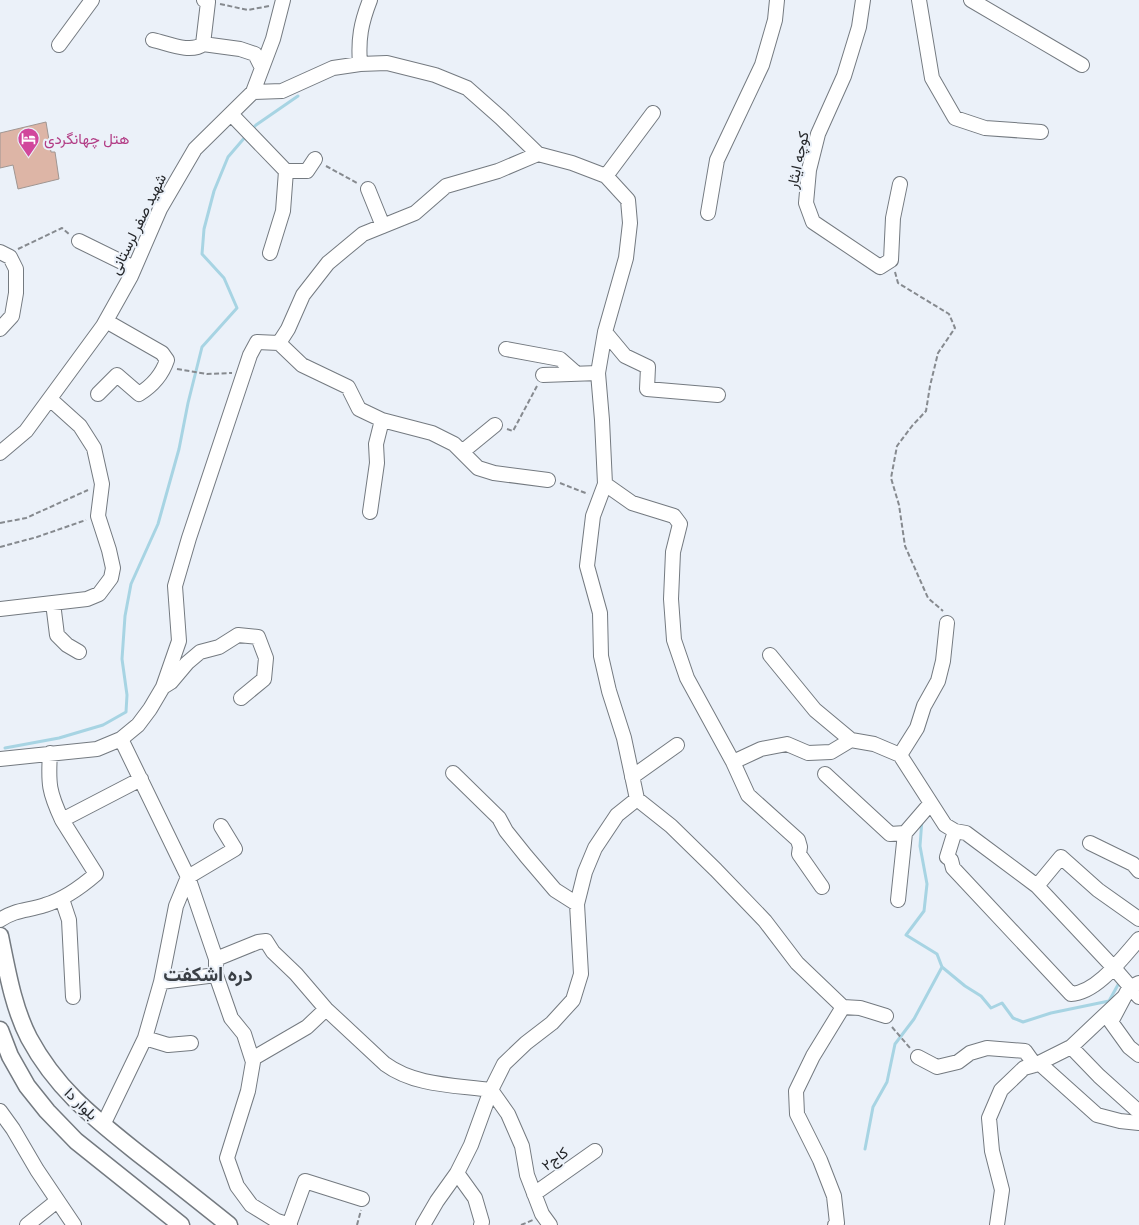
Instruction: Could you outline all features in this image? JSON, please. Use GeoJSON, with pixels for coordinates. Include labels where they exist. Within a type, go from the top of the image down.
{"type":"FeatureCollection","features":[{"type":"Feature","properties":{"kind":"main road","name":"بلوار دا"},"geometry":{"type":"LineString","coordinates":[[0,936],[16,1008],[29,1038],[47,1068],[71,1097],[103,1125],[229,1225]]}},
{"type":"Feature","properties":{"kind":"main road","name":"بلوار دا"},"geometry":{"type":"LineString","coordinates":[[0,1030],[10,1056],[27,1086],[47,1111],[76,1141],[181,1225]]}},
{"type":"Feature","properties":{"kind":"street"},"geometry":{"type":"LineString","coordinates":[[59,45],[92,0]]}},
{"type":"Feature","properties":{"kind":"street"},"geometry":{"type":"LineString","coordinates":[[360,64],[358,43],[370,0]]}},
{"type":"Feature","properties":{"kind":"street"},"geometry":{"type":"LineString","coordinates":[[708,213],[717,160],[762,65],[775,20],[777,0]]}},
{"type":"Feature","properties":{"kind":"street","name":"کوچه ایثار"},"geometry":{"type":"LineString","coordinates":[[864,0],[860,27],[844,76],[818,134],[809,170],[806,203],[813,222],[850,248],[880,267],[891,260]]}},
{"type":"Feature","properties":{"kind":"street"},"geometry":{"type":"LineString","coordinates":[[920,0],[932,78],[955,118],[985,128],[1041,132]]}},
{"type":"Feature","properties":{"kind":"street"},"geometry":{"type":"LineString","coordinates":[[971,0],[1082,65]]}},
{"type":"Feature","properties":{"kind":"street"},"geometry":{"type":"LineString","coordinates":[[203,44],[206,1]]}},
{"type":"Feature","properties":{"kind":"street","name":"شهید صفر لرستانی"},"geometry":{"type":"LineString","coordinates":[[0,453],[26,431],[106,321],[134,268],[160,209],[195,149],[253,92],[273,39],[282,2]]}},
{"type":"Feature","properties":{"kind":"street"},"geometry":{"type":"LineString","coordinates":[[154,40],[187,48],[199,47],[203,44],[240,49],[255,54],[262,68]]}},
{"type":"Feature","properties":{"kind":"street"},"geometry":{"type":"LineString","coordinates":[[253,92],[282,91],[333,68],[360,64],[387,63],[435,75],[467,88],[538,154],[572,163],[606,176],[628,200],[630,223],[626,258],[605,332],[598,373],[605,484],[593,516],[587,566],[600,613],[601,656],[609,691],[624,738],[637,799],[671,826],[716,870],[765,921],[796,963],[842,1006],[860,1008],[886,1016]]}},
{"type":"Feature","properties":{"kind":"street"},"geometry":{"type":"LineString","coordinates":[[606,176],[653,113]]}},
{"type":"Feature","properties":{"kind":"street"},"geometry":{"type":"LineString","coordinates":[[230,114],[286,171],[307,171],[315,159]]}},
{"type":"Feature","properties":{"kind":"street"},"geometry":{"type":"LineString","coordinates":[[279,343],[288,329],[303,295],[328,263],[363,234],[415,213],[446,186],[498,171],[538,154]]}},
{"type":"Feature","properties":{"kind":"street"},"geometry":{"type":"LineString","coordinates":[[270,253],[283,210],[286,171]]}},
{"type":"Feature","properties":{"kind":"street"},"geometry":{"type":"LineString","coordinates":[[891,260],[894,218],[900,184]]}},
{"type":"Feature","properties":{"kind":"street"},"geometry":{"type":"LineString","coordinates":[[368,189],[383,226]]}},
{"type":"Feature","properties":{"kind":"street"},"geometry":{"type":"LineString","coordinates":[[79,241],[99,249],[134,268]]}},
{"type":"Feature","properties":{"kind":"street"},"geometry":{"type":"LineString","coordinates":[[0,329],[12,316],[16,293],[16,269],[5,255]]}},
{"type":"Feature","properties":{"kind":"street"},"geometry":{"type":"LineString","coordinates":[[98,394],[117,375],[139,394],[150,387],[165,366],[167,360],[162,353],[106,321]]}},
{"type":"Feature","properties":{"kind":"street"},"geometry":{"type":"LineString","coordinates":[[605,332],[625,356],[648,368],[647,389],[718,395]]}},
{"type":"Feature","properties":{"kind":"street"},"geometry":{"type":"LineString","coordinates":[[0,759],[97,749],[121,739],[138,725],[163,687],[179,641],[175,586],[244,372],[257,342],[279,343],[302,364],[348,387],[359,409],[382,420],[432,433],[454,444],[478,468],[494,473],[548,480]]}},
{"type":"Feature","properties":{"kind":"street"},"geometry":{"type":"LineString","coordinates":[[506,349],[560,359],[577,374]]}},
{"type":"Feature","properties":{"kind":"street"},"geometry":{"type":"LineString","coordinates":[[543,375],[598,373]]}},
{"type":"Feature","properties":{"kind":"street"},"geometry":{"type":"LineString","coordinates":[[0,608],[87,599],[99,594],[111,578],[113,568],[98,516],[102,484],[94,448],[80,426],[50,399]]}},
{"type":"Feature","properties":{"kind":"street"},"geometry":{"type":"LineString","coordinates":[[370,512],[377,463],[376,444],[382,420]]}},
{"type":"Feature","properties":{"kind":"street"},"geometry":{"type":"LineString","coordinates":[[462,452],[495,425]]}},
{"type":"Feature","properties":{"kind":"street"},"geometry":{"type":"LineString","coordinates":[[605,484],[632,503],[674,516],[680,524],[673,552],[671,599],[674,640],[687,678],[733,762],[748,794],[798,840],[799,854],[822,887]]}},
{"type":"Feature","properties":{"kind":"street"},"geometry":{"type":"LineString","coordinates":[[53,603],[57,635],[67,645],[79,652]]}},
{"type":"Feature","properties":{"kind":"street"},"geometry":{"type":"LineString","coordinates":[[900,755],[916,728],[924,706],[938,681],[943,661],[947,623]]}},
{"type":"Feature","properties":{"kind":"street"},"geometry":{"type":"LineString","coordinates":[[163,687],[171,682],[187,663],[200,652],[219,647],[238,635],[258,637],[266,658],[264,679],[241,698]]}},
{"type":"Feature","properties":{"kind":"street"},"geometry":{"type":"LineString","coordinates":[[770,655],[815,710],[851,740],[874,744],[900,755],[945,825],[955,831],[966,833],[1037,886],[1133,991]]}},
{"type":"Feature","properties":{"kind":"street"},"geometry":{"type":"LineString","coordinates":[[121,739],[188,877],[216,959],[216,975],[231,1018],[244,1034],[253,1062],[248,1091],[227,1158],[237,1186],[251,1205],[277,1221],[290,1225],[305,1181],[362,1199]]}},
{"type":"Feature","properties":{"kind":"street"},"geometry":{"type":"LineString","coordinates":[[733,762],[761,749],[787,744],[808,753],[831,752],[851,740]]}},
{"type":"Feature","properties":{"kind":"street"},"geometry":{"type":"LineString","coordinates":[[632,777],[677,745]]}},
{"type":"Feature","properties":{"kind":"street"},"geometry":{"type":"LineString","coordinates":[[0,920],[11,912],[44,906],[62,899],[96,874],[62,820],[51,796],[48,778],[50,753]]}},
{"type":"Feature","properties":{"kind":"street"},"geometry":{"type":"LineString","coordinates":[[453,773],[499,818],[506,831],[555,890],[577,904]]}},
{"type":"Feature","properties":{"kind":"street"},"geometry":{"type":"LineString","coordinates":[[826,774],[890,834],[905,833]]}},
{"type":"Feature","properties":{"kind":"street"},"geometry":{"type":"LineString","coordinates":[[62,820],[141,779]]}},
{"type":"Feature","properties":{"kind":"street"},"geometry":{"type":"LineString","coordinates":[[423,1225],[457,1173],[471,1145],[479,1119],[504,1064],[552,1023],[573,1000],[582,974],[577,904],[585,872],[595,848],[616,815],[637,799]]}},
{"type":"Feature","properties":{"kind":"street"},"geometry":{"type":"LineString","coordinates":[[898,900],[905,833],[930,804]]}},
{"type":"Feature","properties":{"kind":"street"},"geometry":{"type":"LineString","coordinates":[[103,1125],[145,1038],[161,982],[176,906],[188,877],[235,849],[221,826]]}},
{"type":"Feature","properties":{"kind":"street"},"geometry":{"type":"LineString","coordinates":[[955,831],[947,857],[951,860],[953,868],[1071,994],[1082,993],[1114,968],[1139,939]]}},
{"type":"Feature","properties":{"kind":"street"},"geometry":{"type":"LineString","coordinates":[[1090,843],[1133,864],[1139,871]]}},
{"type":"Feature","properties":{"kind":"street"},"geometry":{"type":"LineString","coordinates":[[1037,886],[1062,856],[1098,890],[1139,919]]}},
{"type":"Feature","properties":{"kind":"street"},"geometry":{"type":"LineString","coordinates":[[62,899],[69,920],[73,997]]}},
{"type":"Feature","properties":{"kind":"street"},"geometry":{"type":"LineString","coordinates":[[216,959],[258,942],[266,941],[273,952],[296,974],[326,1008],[385,1064],[395,1071],[414,1080],[491,1090],[508,1114],[522,1146],[534,1194],[542,1214],[550,1225]]}},
{"type":"Feature","properties":{"kind":"street"},"geometry":{"type":"LineString","coordinates":[[161,982],[216,975]]}},
{"type":"Feature","properties":{"kind":"street"},"geometry":{"type":"LineString","coordinates":[[997,1225],[1002,1190],[992,1151],[989,1118],[1001,1090],[1024,1068],[1037,1064],[1071,1047],[1133,991]]}},
{"type":"Feature","properties":{"kind":"street"},"geometry":{"type":"LineString","coordinates":[[1133,991],[1111,1022],[1129,1046],[1139,1055]]}},
{"type":"Feature","properties":{"kind":"street"},"geometry":{"type":"LineString","coordinates":[[835,1225],[837,1223],[834,1196],[820,1160],[797,1114],[796,1091],[813,1056],[842,1006]]}},
{"type":"Feature","properties":{"kind":"street"},"geometry":{"type":"LineString","coordinates":[[252,1059],[307,1027],[326,1008]]}},
{"type":"Feature","properties":{"kind":"street"},"geometry":{"type":"LineString","coordinates":[[145,1038],[168,1045],[191,1043]]}},
{"type":"Feature","properties":{"kind":"street"},"geometry":{"type":"LineString","coordinates":[[1071,1047],[1099,1076],[1139,1112]]}},
{"type":"Feature","properties":{"kind":"street"},"geometry":{"type":"LineString","coordinates":[[918,1057],[937,1067],[958,1062],[970,1053],[987,1048],[1025,1051],[1037,1064],[1097,1115],[1120,1121],[1139,1123]]}},
{"type":"Feature","properties":{"kind":"street"},"geometry":{"type":"LineString","coordinates":[[0,1111],[74,1225]]}},
{"type":"Feature","properties":{"kind":"street","name":"کاج۲"},"geometry":{"type":"LineString","coordinates":[[534,1194],[595,1151]]}},
{"type":"Feature","properties":{"kind":"street"},"geometry":{"type":"LineString","coordinates":[[457,1173],[475,1198],[482,1222],[481,1225]]}},
{"type":"Feature","properties":{"kind":"street"},"geometry":{"type":"LineString","coordinates":[[28,1225],[58,1201]]}},
{"type":"Feature","properties":{"kind":"path"},"geometry":{"type":"LineString","coordinates":[[206,1],[248,10],[282,2]]}},
{"type":"Feature","properties":{"kind":"path"},"geometry":{"type":"LineString","coordinates":[[315,159],[368,189]]}},
{"type":"Feature","properties":{"kind":"path"},"geometry":{"type":"LineString","coordinates":[[5,255],[62,228],[79,241]]}},
{"type":"Feature","properties":{"kind":"path"},"geometry":{"type":"LineString","coordinates":[[891,260],[898,283],[949,314],[955,328],[938,353],[926,412],[912,426],[897,446],[891,478],[899,505],[905,546],[928,598],[947,615],[947,623]]}},
{"type":"Feature","properties":{"kind":"path"},"geometry":{"type":"LineString","coordinates":[[173,368],[207,374],[244,372]]}},
{"type":"Feature","properties":{"kind":"path"},"geometry":{"type":"LineString","coordinates":[[495,425],[513,430],[543,375]]}},
{"type":"Feature","properties":{"kind":"path"},"geometry":{"type":"LineString","coordinates":[[548,480],[564,484],[599,500]]}},
{"type":"Feature","properties":{"kind":"path"},"geometry":{"type":"LineString","coordinates":[[0,523],[26,518],[102,484]]}},
{"type":"Feature","properties":{"kind":"path"},"geometry":{"type":"LineString","coordinates":[[0,547],[37,537],[98,516]]}},
{"type":"Feature","properties":{"kind":"path"},"geometry":{"type":"LineString","coordinates":[[896,1033],[905,1041]]}},
{"type":"Feature","properties":{"kind":"building","name":"هتل چهانگردی"},"geometry":{"type":"Polygon","coordinates":[[[46,122],[51,152],[55,152],[59,179],[18,189],[13,165],[0,168],[0,133],[46,122]]]}},
{"type":"Feature","properties":{"kind":"waterway"},"geometry":{"type":"LineString","coordinates":[[252,129],[298,96]]}},
{"type":"Feature","properties":{"kind":"waterway"},"geometry":{"type":"LineString","coordinates":[[5,748],[59,738],[103,725],[126,712],[127,695],[122,659],[125,616],[131,584],[158,524],[179,449],[202,347],[237,308],[224,278],[202,254],[204,229],[214,191],[228,157],[246,136]]}},
{"type":"Feature","properties":{"kind":"waterway"},"geometry":{"type":"LineString","coordinates":[[865,1149],[873,1107],[887,1082],[895,1044],[914,1019],[942,967],[937,954],[906,935],[924,911],[927,884],[920,846],[922,819]]}},
{"type":"Feature","properties":{"kind":"waterway"},"geometry":{"type":"LineString","coordinates":[[942,967],[965,986],[981,996],[991,1008],[1002,1003],[1013,1018],[1023,1022],[1051,1013],[1109,1001],[1119,983]]}},
{"type":"Feature","properties":{"kind":"place","name":"هتل چهانگردی"},"geometry":{"type":"Point","coordinates":[28,158]}},
{"type":"Feature","properties":{"kind":"district","name":"دره اشکفت"},"geometry":{"type":"Point","coordinates":[208,974]}}]}
